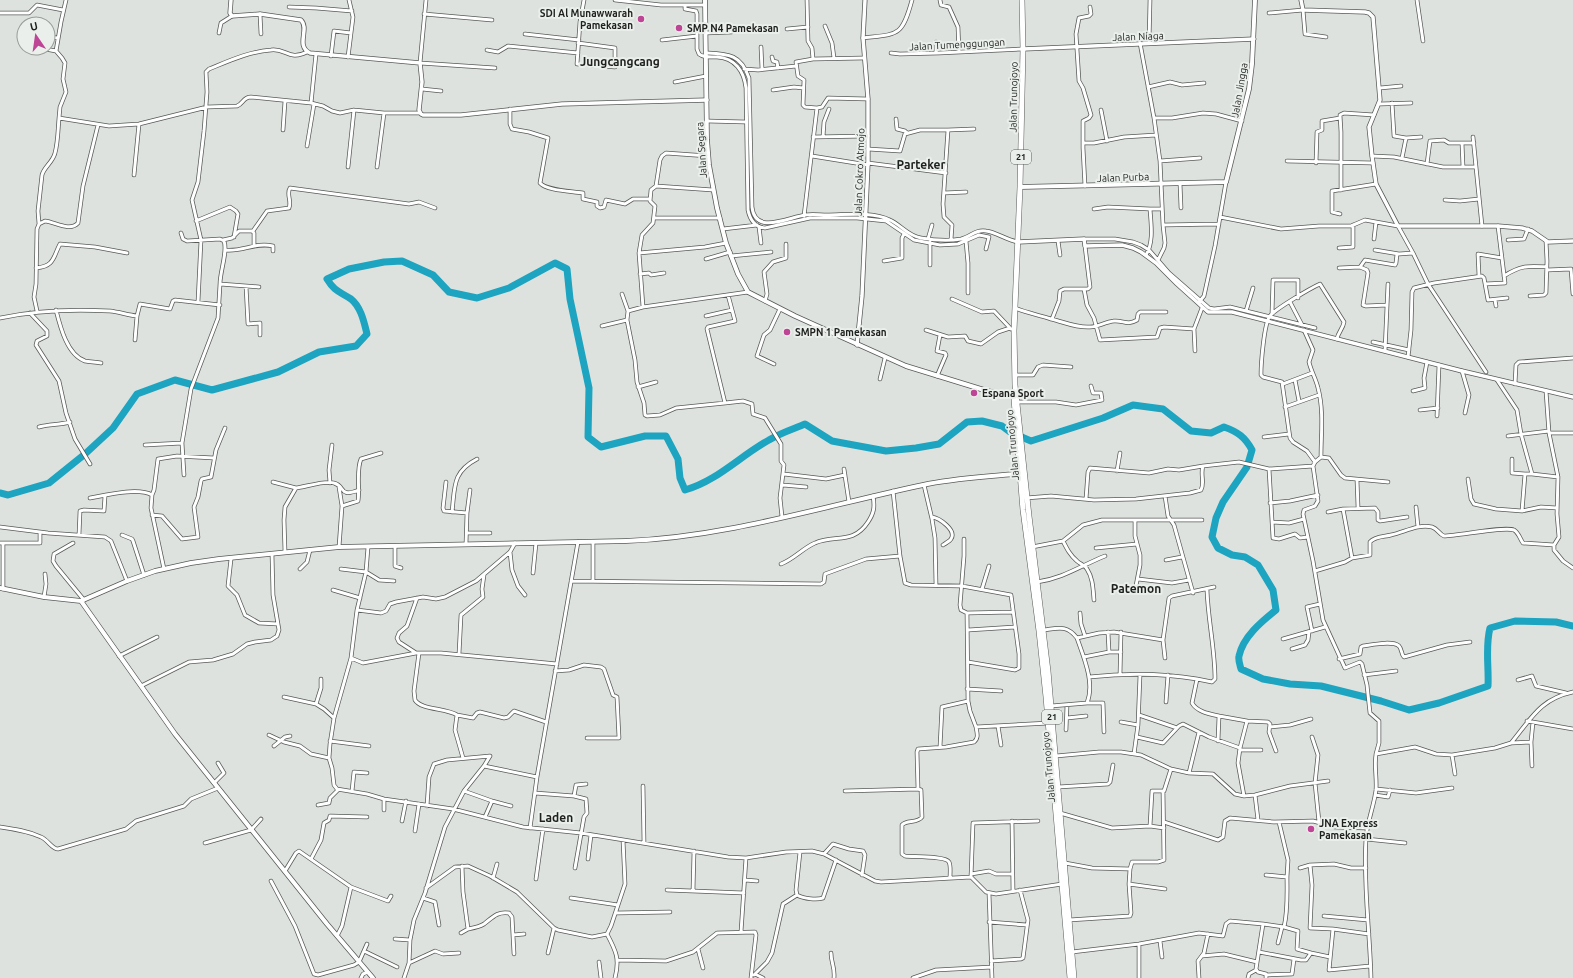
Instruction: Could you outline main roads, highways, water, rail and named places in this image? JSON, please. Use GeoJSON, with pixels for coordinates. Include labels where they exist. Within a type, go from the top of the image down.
{"type":"FeatureCollection","features":[{"type":"Feature","properties":{"kind":"highway","name":"Jalan Trunojoyo"},"geometry":{"type":"LineString","coordinates":[[1022,0],[1023,49],[1020,187],[1013,330],[1015,375],[1015,385],[1013,388],[1019,430],[1021,457],[1020,473],[1044,630],[1051,706],[1050,723],[1056,756],[1065,863],[1064,883],[1070,920],[1074,978]]}},
{"type":"Feature","properties":{"kind":"highway","name":"Jalan Trunojoyo"},"geometry":{"type":"LineString","coordinates":[[1036,582],[1064,883],[1070,978]]}},
{"type":"Feature","properties":{"kind":"main road","name":"Jalan Segara"},"geometry":{"type":"LineString","coordinates":[[705,0],[708,156],[713,190],[730,254],[741,281],[748,292],[780,309],[885,358],[990,392],[1015,395]]}},
{"type":"Feature","properties":{"kind":"main road","name":"Jalan Jingga"},"geometry":{"type":"LineString","coordinates":[[1226,182],[1242,121],[1250,82],[1254,39],[1255,0]]}},
{"type":"Feature","properties":{"kind":"main road","name":"Jalan Purba"},"geometry":{"type":"LineString","coordinates":[[1020,187],[1226,182]]}},
{"type":"Feature","properties":{"kind":"main road"},"geometry":{"type":"LineString","coordinates":[[1,589],[44,597],[83,600],[127,581],[164,568],[191,563],[339,546],[368,547],[658,540],[726,530],[924,485],[1020,473]]}},
{"type":"Feature","properties":{"kind":"main road"},"geometry":{"type":"LineString","coordinates":[[83,600],[119,656],[175,734],[337,936],[373,978]]}},
{"type":"Feature","properties":{"kind":"waterway"},"geometry":{"type":"LineString","coordinates":[[0,493],[8,495],[49,483],[85,454],[113,428],[137,394],[175,380],[212,390],[278,372],[319,352],[356,346],[367,334],[360,310],[351,299],[335,289],[327,279],[349,269],[384,262],[402,261],[433,275],[449,292],[477,298],[509,288],[555,263],[567,269],[570,299],[589,388],[588,437],[601,447],[645,436],[666,436],[678,459],[680,478],[685,490],[708,481],[758,446],[782,433],[805,424],[832,441],[886,451],[939,444],[967,422],[982,421],[1002,426],[1010,432],[1031,441],[1103,418],[1133,405],[1163,409],[1191,431],[1211,433],[1224,427],[1233,431],[1244,438],[1252,450],[1247,467],[1223,502],[1216,518],[1212,537],[1218,548],[1232,555],[1245,557],[1258,565],[1273,590],[1276,610],[1253,630],[1244,642],[1239,658],[1241,669],[1263,679],[1290,684],[1321,686],[1381,701],[1409,710],[1439,703],[1488,686],[1487,650],[1490,628],[1515,621],[1556,622],[1573,626]]}},
{"type":"Feature","properties":{"kind":"place","name":"SDI Al Munawwarah Pamekasan"},"geometry":{"type":"Point","coordinates":[641,19]}},
{"type":"Feature","properties":{"kind":"place","name":"SMP N4 Pamekasan"},"geometry":{"type":"Point","coordinates":[679,28]}},
{"type":"Feature","properties":{"kind":"place","name":"SMPN 1 Pamekasan"},"geometry":{"type":"Point","coordinates":[787,332]}},
{"type":"Feature","properties":{"kind":"place","name":"Espana Sport"},"geometry":{"type":"Point","coordinates":[974,393]}},
{"type":"Feature","properties":{"kind":"place","name":"JNA Express Pamekasan"},"geometry":{"type":"Point","coordinates":[1311,829]}},
{"type":"Feature","properties":{"kind":"district","name":"Jungcangcang"},"geometry":{"type":"Point","coordinates":[620,62]}},
{"type":"Feature","properties":{"kind":"district","name":"Parteker"},"geometry":{"type":"Point","coordinates":[921,165]}},
{"type":"Feature","properties":{"kind":"district","name":"Patemon"},"geometry":{"type":"Point","coordinates":[1136,589]}},
{"type":"Feature","properties":{"kind":"district","name":"Laden"},"geometry":{"type":"Point","coordinates":[556,818]}}]}
